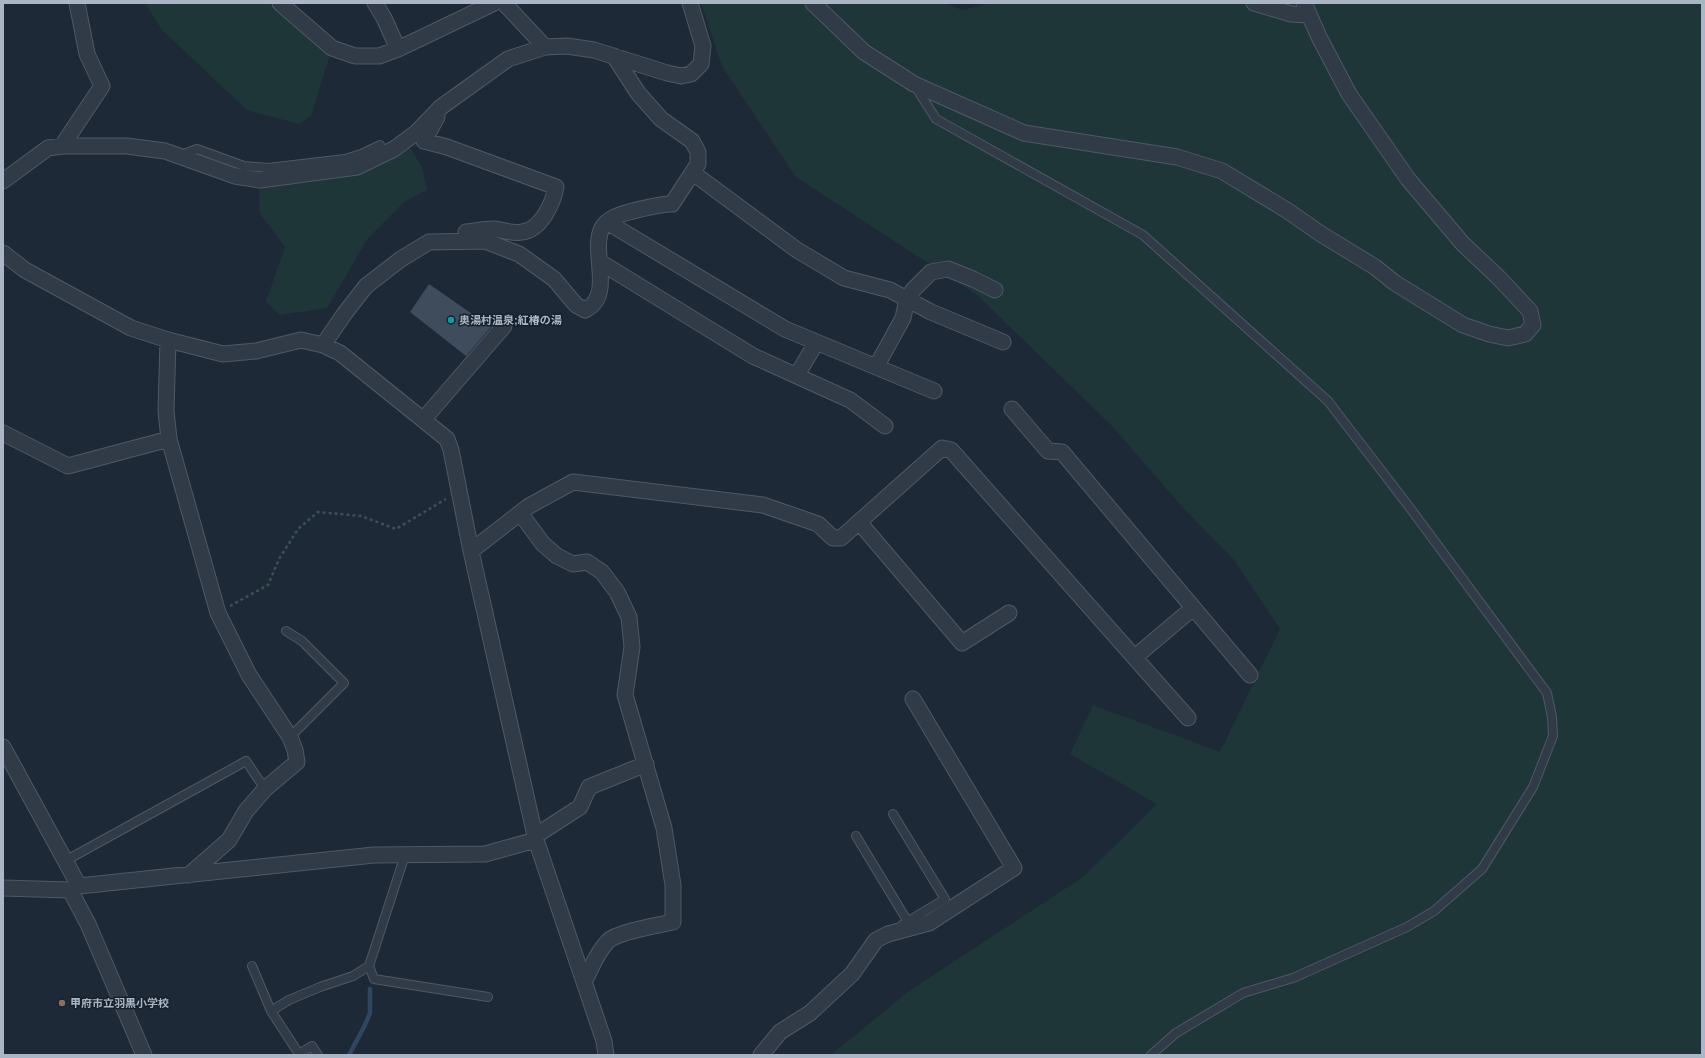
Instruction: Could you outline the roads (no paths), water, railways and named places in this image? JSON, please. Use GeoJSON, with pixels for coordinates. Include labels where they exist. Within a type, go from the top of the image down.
{"type":"FeatureCollection","features":[{"type":"Feature","properties":{"kind":"street"},"geometry":{"type":"LineString","coordinates":[[62,146],[102,86],[87,54],[77,3]]}},
{"type":"Feature","properties":{"kind":"street"},"geometry":{"type":"LineString","coordinates":[[280,3],[332,48],[355,56],[379,56],[398,49],[494,3]]}},
{"type":"Feature","properties":{"kind":"street"},"geometry":{"type":"LineString","coordinates":[[375,3],[384,18],[398,49]]}},
{"type":"Feature","properties":{"kind":"street"},"geometry":{"type":"LineString","coordinates":[[504,3],[545,47]]}},
{"type":"Feature","properties":{"kind":"street"},"geometry":{"type":"LineString","coordinates":[[3,181],[48,148],[62,146],[127,146],[165,151],[235,176],[260,180],[357,167],[394,149],[417,132],[441,107],[508,59],[545,47],[566,46],[594,50],[681,76],[691,74],[701,64],[703,46],[690,3]]}},
{"type":"Feature","properties":{"kind":"street"},"geometry":{"type":"LineString","coordinates":[[813,3],[864,52],[914,84],[1024,134],[1177,157],[1222,171],[1288,211],[1321,234],[1375,267],[1395,283],[1463,325],[1489,334],[1508,338],[1525,334],[1532,325],[1530,311],[1464,244],[1408,179],[1349,94],[1306,9],[1291,14],[1254,3]]}},
{"type":"Feature","properties":{"kind":"street"},"geometry":{"type":"LineString","coordinates":[[429,242],[485,241],[519,254],[554,279],[576,306],[584,310],[592,306],[597,298],[601,275],[598,241],[602,228],[607,222],[619,215],[650,206],[672,204],[698,164],[698,152],[692,141],[661,119],[638,93],[614,56]]}},
{"type":"Feature","properties":{"kind":"street"},"geometry":{"type":"LineString","coordinates":[[323,345],[344,313],[366,286],[401,259],[429,242],[443,234],[494,229],[523,232],[534,227],[548,211],[554,198],[556,187],[447,147],[424,141],[433,127],[441,107]]}},
{"type":"Feature","properties":{"kind":"street"},"geometry":{"type":"LineString","coordinates":[[693,172],[797,250],[844,278],[890,290],[931,312],[1003,342]]}},
{"type":"Feature","properties":{"kind":"street"},"geometry":{"type":"LineString","coordinates":[[607,222],[785,329],[934,391]]}},
{"type":"Feature","properties":{"kind":"street"},"geometry":{"type":"LineString","coordinates":[[3,253],[25,270],[131,328],[168,340],[223,354],[256,351],[301,340],[323,345],[340,353],[447,439],[451,450],[471,551],[536,838],[604,1041],[606,1055]]}},
{"type":"Feature","properties":{"kind":"street"},"geometry":{"type":"LineString","coordinates":[[600,262],[753,356],[850,400],[886,426]]}},
{"type":"Feature","properties":{"kind":"street"},"geometry":{"type":"LineString","coordinates":[[876,367],[903,318],[907,299],[912,290],[932,272],[948,269],[973,278],[995,290]]}},
{"type":"Feature","properties":{"kind":"street"},"geometry":{"type":"LineString","coordinates":[[423,420],[504,326]]}},
{"type":"Feature","properties":{"kind":"street"},"geometry":{"type":"LineString","coordinates":[[168,340],[166,411],[169,439],[218,613],[249,675],[290,737],[295,750],[296,762],[265,790],[246,812],[229,840],[189,875]]}},
{"type":"Feature","properties":{"kind":"street"},"geometry":{"type":"LineString","coordinates":[[797,375],[816,343]]}},
{"type":"Feature","properties":{"kind":"street"},"geometry":{"type":"LineString","coordinates":[[1012,409],[1048,452],[1062,452],[1250,675]]}},
{"type":"Feature","properties":{"kind":"street"},"geometry":{"type":"LineString","coordinates":[[3,434],[68,466],[169,439]]}},
{"type":"Feature","properties":{"kind":"street"},"geometry":{"type":"LineString","coordinates":[[471,551],[528,506],[573,482],[764,505],[818,524],[833,538],[841,538],[942,448],[951,450],[1188,718]]}},
{"type":"Feature","properties":{"kind":"street"},"geometry":{"type":"LineString","coordinates":[[520,513],[543,544],[557,556],[573,564],[586,562],[602,572],[617,592],[629,617],[632,647],[625,695],[664,828],[673,885],[673,922],[619,935],[608,940],[600,951],[584,982]]}},
{"type":"Feature","properties":{"kind":"street"},"geometry":{"type":"LineString","coordinates":[[859,522],[962,643],[1009,613]]}},
{"type":"Feature","properties":{"kind":"street"},"geometry":{"type":"LineString","coordinates":[[1135,658],[1193,608]]}},
{"type":"Feature","properties":{"kind":"street"},"geometry":{"type":"LineString","coordinates":[[761,1055],[780,1032],[810,1013],[852,974],[876,940],[888,934],[929,923],[1014,868],[914,699]]}},
{"type":"Feature","properties":{"kind":"street"},"geometry":{"type":"LineString","coordinates":[[3,747],[65,861],[88,924],[144,1055]]}},
{"type":"Feature","properties":{"kind":"street"},"geometry":{"type":"LineString","coordinates":[[3,888],[74,888],[374,855],[485,854],[536,838],[580,807],[589,787],[646,764]]}},
{"type":"Feature","properties":{"kind":"lane"},"geometry":{"type":"LineString","coordinates":[[914,84],[936,119],[1143,235],[1328,401],[1410,508],[1547,693],[1552,717],[1553,736],[1533,787],[1482,869],[1434,911],[1406,927],[1294,978],[1243,993],[1176,1033],[1151,1055]]}},
{"type":"Feature","properties":{"kind":"lane"},"geometry":{"type":"LineString","coordinates":[[181,156],[197,149],[244,166],[268,168],[345,159],[361,154],[380,145]]}},
{"type":"Feature","properties":{"kind":"lane"},"geometry":{"type":"LineString","coordinates":[[286,631],[302,641],[344,683],[290,737]]}},
{"type":"Feature","properties":{"kind":"lane"},"geometry":{"type":"LineString","coordinates":[[65,861],[246,761],[265,790]]}},
{"type":"Feature","properties":{"kind":"lane"},"geometry":{"type":"LineString","coordinates":[[888,934],[945,899],[893,814]]}},
{"type":"Feature","properties":{"kind":"lane"},"geometry":{"type":"LineString","coordinates":[[856,836],[908,922]]}},
{"type":"Feature","properties":{"kind":"lane"},"geometry":{"type":"LineString","coordinates":[[405,855],[369,966],[374,979],[488,997]]}},
{"type":"Feature","properties":{"kind":"lane"},"geometry":{"type":"LineString","coordinates":[[252,966],[271,1011],[299,1054],[312,1046],[318,1055]]}},
{"type":"Feature","properties":{"kind":"lane"},"geometry":{"type":"LineString","coordinates":[[271,1011],[289,1000],[320,987],[353,976],[369,966]]}},
{"type":"Feature","properties":{"kind":"waterway"},"geometry":{"type":"LineString","coordinates":[[349,1055],[370,1013],[370,989]]}},
{"type":"Feature","properties":{"kind":"place","name":"奥湯村温泉;紅椿の湯"},"geometry":{"type":"Point","coordinates":[451,320]}},
{"type":"Feature","properties":{"kind":"place","name":"甲府市立羽黒小学校"},"geometry":{"type":"Point","coordinates":[62,1003]}}]}
